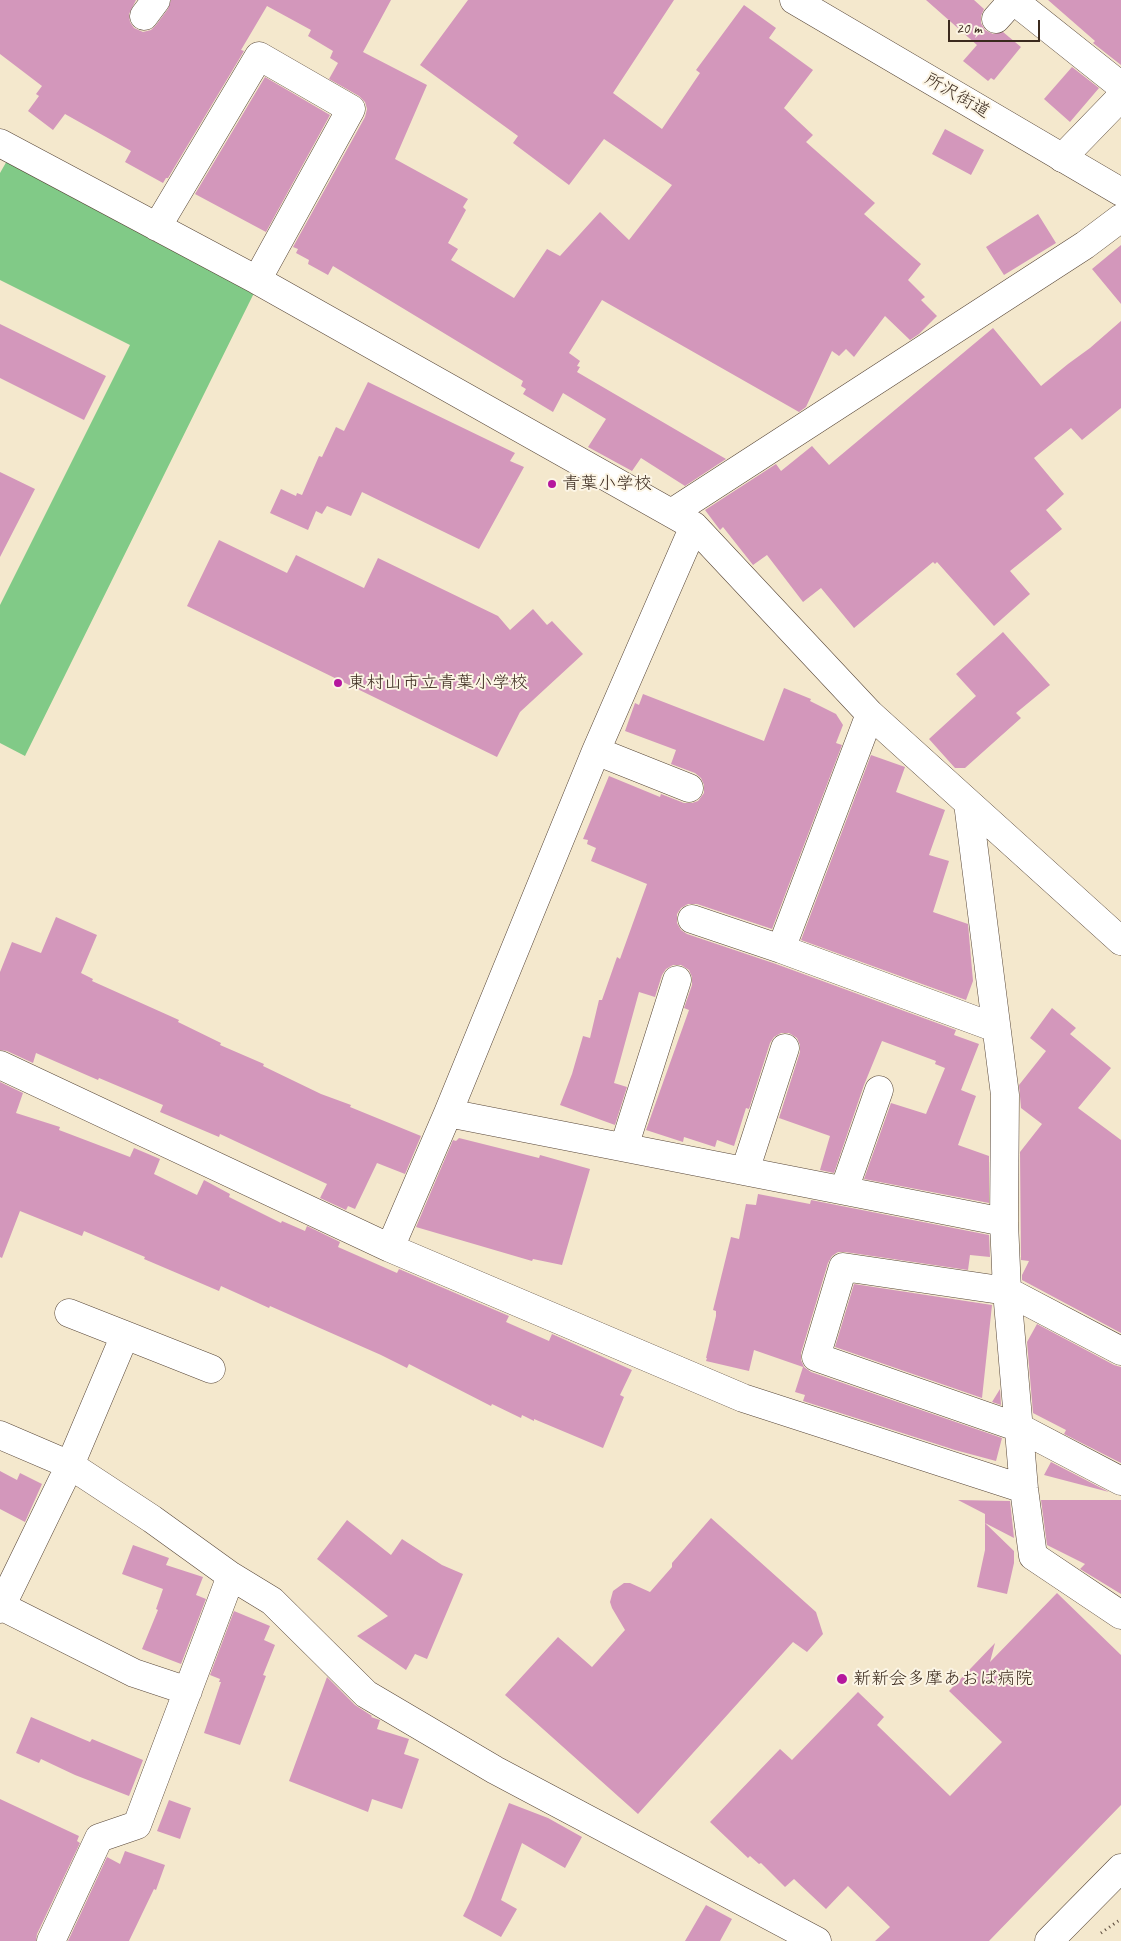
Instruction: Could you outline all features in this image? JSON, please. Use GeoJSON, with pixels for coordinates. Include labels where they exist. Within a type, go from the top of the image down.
{"type":"FeatureCollection","features":[{"type":"Feature","properties":{"kind":"street","name":"所沢街道"},"geometry":{"type":"LineString","coordinates":[[794,0],[1121,192]]}},
{"type":"Feature","properties":{"kind":"street"},"geometry":{"type":"LineString","coordinates":[[1007,6],[1121,86]]}},
{"type":"Feature","properties":{"kind":"street"},"geometry":{"type":"LineString","coordinates":[[157,227],[259,56],[350,109],[257,280]]}},
{"type":"Feature","properties":{"kind":"street"},"geometry":{"type":"LineString","coordinates":[[1062,158],[1121,97]]}},
{"type":"Feature","properties":{"kind":"street"},"geometry":{"type":"LineString","coordinates":[[0,143],[257,280],[683,519],[870,714],[1121,941]]}},
{"type":"Feature","properties":{"kind":"street"},"geometry":{"type":"LineString","coordinates":[[390,1248],[448,1112],[596,751],[683,519],[1121,218]]}},
{"type":"Feature","properties":{"kind":"street"},"geometry":{"type":"LineString","coordinates":[[781,948],[870,714]]}},
{"type":"Feature","properties":{"kind":"street"},"geometry":{"type":"LineString","coordinates":[[596,751],[689,788]]}},
{"type":"Feature","properties":{"kind":"street"},"geometry":{"type":"LineString","coordinates":[[968,804],[1005,1095],[1004,1222],[1008,1291],[1024,1489],[1033,1556],[1121,1615]]}},
{"type":"Feature","properties":{"kind":"street"},"geometry":{"type":"LineString","coordinates":[[692,919],[781,948],[996,1028]]}},
{"type":"Feature","properties":{"kind":"street"},"geometry":{"type":"LineString","coordinates":[[624,1147],[677,980]]}},
{"type":"Feature","properties":{"kind":"street"},"geometry":{"type":"LineString","coordinates":[[745,1171],[785,1048]]}},
{"type":"Feature","properties":{"kind":"street"},"geometry":{"type":"LineString","coordinates":[[0,1065],[390,1248],[743,1398],[1024,1489]]}},
{"type":"Feature","properties":{"kind":"street"},"geometry":{"type":"LineString","coordinates":[[844,1190],[879,1090]]}},
{"type":"Feature","properties":{"kind":"street"},"geometry":{"type":"LineString","coordinates":[[448,1112],[1004,1222]]}},
{"type":"Feature","properties":{"kind":"street"},"geometry":{"type":"LineString","coordinates":[[1121,1351],[1008,1291],[843,1267],[816,1357],[1020,1428],[1121,1481]]}},
{"type":"Feature","properties":{"kind":"street"},"geometry":{"type":"LineString","coordinates":[[70,1313],[211,1370]]}},
{"type":"Feature","properties":{"kind":"street"},"geometry":{"type":"LineString","coordinates":[[125,1335],[70,1465],[1,1608],[134,1673],[188,1691]]}},
{"type":"Feature","properties":{"kind":"street"},"geometry":{"type":"LineString","coordinates":[[0,1435],[70,1465],[152,1519],[231,1576],[272,1601],[366,1694],[495,1770],[817,1941]]}},
{"type":"Feature","properties":{"kind":"street"},"geometry":{"type":"LineString","coordinates":[[51,1941],[100,1838],[136,1825],[231,1576]]}},
{"type":"Feature","properties":{"kind":"street"},"geometry":{"type":"LineString","coordinates":[[1049,1941],[1121,1868]]}},
{"type":"Feature","properties":{"kind":"path"},"geometry":{"type":"LineString","coordinates":[[1098,1936],[1121,1919]]}},
{"type":"Feature","properties":{"kind":"green space"},"geometry":{"type":"Polygon","coordinates":[[[8,159],[254,293],[25,756],[0,743],[0,605],[130,345],[0,280],[0,173],[8,159]]]}},
{"type":"Feature","properties":{"kind":"building"},"geometry":{"type":"Polygon","coordinates":[[[0,0],[136,0],[129,14],[130,22],[134,28],[143,32],[151,30],[156,25],[168,9],[171,0],[391,0],[363,52],[427,85],[395,159],[468,199],[463,207],[466,210],[448,243],[458,249],[451,260],[514,298],[547,249],[560,256],[600,212],[629,240],[672,185],[604,139],[569,185],[513,143],[518,136],[420,65],[468,0],[674,0],[613,93],[662,129],[700,73],[696,70],[744,5],[776,28],[769,38],[813,70],[784,108],[813,135],[806,142],[875,203],[864,214],[921,264],[908,280],[925,297],[921,300],[937,316],[910,340],[885,316],[854,357],[846,349],[839,356],[832,351],[806,407],[799,412],[602,300],[569,353],[580,361],[577,366],[580,367],[577,372],[726,459],[685,486],[641,458],[632,471],[588,447],[606,419],[563,393],[553,412],[523,394],[526,389],[521,386],[523,381],[333,266],[328,275],[308,264],[309,260],[296,253],[298,249],[293,247],[365,117],[367,109],[365,102],[359,96],[329,79],[338,63],[330,58],[333,51],[308,36],[311,30],[267,6],[241,50],[244,51],[168,178],[163,183],[125,162],[131,151],[65,114],[53,130],[28,111],[39,96],[36,94],[42,86],[0,54],[0,0]]]}},
{"type":"Feature","properties":{"kind":"building"},"geometry":{"type":"Polygon","coordinates":[[[926,0],[974,0],[984,9],[981,23],[985,30],[993,34],[1003,32],[1021,47],[994,80],[991,78],[988,81],[963,61],[977,45],[926,0]]]}},
{"type":"Feature","properties":{"kind":"building"},"geometry":{"type":"Polygon","coordinates":[[[1048,0],[1121,0],[1121,65],[1093,43],[1095,41],[1048,0]]]}},
{"type":"Feature","properties":{"kind":"building"},"geometry":{"type":"Polygon","coordinates":[[[1072,67],[1099,88],[1070,122],[1044,99],[1072,67]]]}},
{"type":"Feature","properties":{"kind":"building"},"geometry":{"type":"Polygon","coordinates":[[[265,77],[330,115],[266,232],[195,194],[265,77]]]}},
{"type":"Feature","properties":{"kind":"building"},"geometry":{"type":"Polygon","coordinates":[[[945,129],[984,150],[971,175],[932,154],[945,129]]]}},
{"type":"Feature","properties":{"kind":"building"},"geometry":{"type":"Polygon","coordinates":[[[1038,214],[1056,243],[1004,275],[986,247],[1038,214]]]}},
{"type":"Feature","properties":{"kind":"building"},"geometry":{"type":"Polygon","coordinates":[[[1121,245],[1121,304],[1092,269],[1121,245]]]}},
{"type":"Feature","properties":{"kind":"building"},"geometry":{"type":"Polygon","coordinates":[[[1121,321],[1121,408],[1082,440],[1071,428],[1034,458],[1064,494],[1046,510],[1062,529],[1010,571],[1030,594],[994,626],[937,562],[935,564],[933,562],[854,628],[821,588],[803,602],[767,555],[753,565],[723,527],[720,530],[705,510],[776,464],[781,471],[812,446],[829,465],[993,328],[1041,386],[1121,321]]]}},
{"type":"Feature","properties":{"kind":"building"},"geometry":{"type":"Polygon","coordinates":[[[0,324],[106,376],[84,420],[0,378],[0,324]]]}},
{"type":"Feature","properties":{"kind":"building"},"geometry":{"type":"Polygon","coordinates":[[[368,382],[515,453],[510,461],[524,467],[479,549],[362,492],[351,516],[327,506],[322,514],[316,511],[308,530],[270,513],[281,489],[296,496],[297,493],[302,495],[319,456],[322,457],[336,427],[344,431],[368,382]]]}},
{"type":"Feature","properties":{"kind":"building"},"geometry":{"type":"Polygon","coordinates":[[[0,472],[35,489],[0,557],[0,472]]]}},
{"type":"Feature","properties":{"kind":"building"},"geometry":{"type":"Polygon","coordinates":[[[219,540],[287,573],[296,555],[364,588],[378,558],[498,616],[510,630],[533,609],[547,625],[552,621],[583,654],[520,712],[497,757],[187,606],[219,540]]]}},
{"type":"Feature","properties":{"kind":"building"},"geometry":{"type":"Polygon","coordinates":[[[1003,632],[1050,685],[1016,713],[1021,718],[965,768],[955,768],[929,739],[976,696],[956,674],[1003,632]]]}},
{"type":"Feature","properties":{"kind":"building"},"geometry":{"type":"Polygon","coordinates":[[[784,688],[811,699],[810,701],[836,714],[843,725],[836,743],[842,745],[772,929],[697,904],[688,904],[681,908],[677,914],[677,923],[681,930],[687,934],[776,964],[956,1030],[954,1035],[979,1044],[961,1090],[976,1096],[958,1145],[989,1156],[989,1203],[864,1179],[891,1103],[926,1114],[945,1068],[935,1064],[936,1061],[882,1041],[864,1085],[834,1173],[820,1170],[830,1136],[779,1118],[800,1052],[797,1038],[789,1033],[781,1033],[774,1037],[770,1043],[749,1109],[746,1108],[734,1146],[717,1140],[715,1147],[684,1137],[683,1142],[646,1130],[689,1010],[684,1008],[692,985],[692,977],[689,970],[681,965],[673,965],[666,969],[662,975],[655,997],[639,992],[614,1083],[627,1087],[615,1125],[560,1105],[572,1074],[583,1036],[590,1038],[599,1000],[602,1000],[617,957],[620,959],[647,884],[591,861],[596,848],[587,844],[588,840],[583,839],[609,776],[660,797],[661,794],[684,803],[698,801],[704,793],[704,785],[701,778],[695,773],[671,764],[676,750],[625,731],[635,703],[639,705],[643,694],[764,741],[784,688]]]}},
{"type":"Feature","properties":{"kind":"building"},"geometry":{"type":"Polygon","coordinates":[[[871,755],[905,767],[896,792],[945,810],[929,855],[949,861],[933,912],[968,924],[973,981],[966,1000],[801,940],[871,755]]]}},
{"type":"Feature","properties":{"kind":"building"},"geometry":{"type":"Polygon","coordinates":[[[56,917],[97,935],[81,973],[93,979],[92,981],[179,1020],[178,1022],[221,1043],[220,1045],[264,1064],[263,1066],[321,1094],[421,1136],[405,1174],[377,1163],[355,1209],[348,1206],[346,1210],[320,1198],[327,1184],[220,1134],[219,1137],[160,1112],[163,1105],[36,1053],[33,1063],[7,1051],[0,1050],[0,972],[12,942],[41,953],[56,917]]]}},
{"type":"Feature","properties":{"kind":"building"},"geometry":{"type":"Polygon","coordinates":[[[1052,1008],[1076,1028],[1070,1034],[1111,1068],[1078,1108],[1121,1140],[1121,1333],[1022,1280],[1022,1275],[1029,1261],[1021,1260],[1020,1152],[1042,1124],[1021,1108],[1019,1085],[1046,1051],[1030,1038],[1052,1008]]]}},
{"type":"Feature","properties":{"kind":"building"},"geometry":{"type":"Polygon","coordinates":[[[0,1082],[23,1093],[16,1113],[60,1127],[59,1130],[130,1157],[134,1148],[160,1159],[154,1174],[197,1195],[204,1180],[230,1194],[229,1197],[281,1223],[282,1221],[305,1231],[307,1226],[340,1242],[338,1247],[397,1273],[399,1269],[509,1316],[506,1322],[549,1341],[552,1334],[632,1370],[620,1395],[624,1397],[603,1448],[534,1419],[534,1421],[522,1415],[521,1418],[492,1404],[491,1406],[409,1364],[407,1368],[270,1306],[269,1308],[221,1286],[219,1291],[84,1231],[82,1236],[20,1211],[2,1258],[0,1257],[0,1082]]]}},
{"type":"Feature","properties":{"kind":"building"},"geometry":{"type":"Polygon","coordinates":[[[459,1138],[539,1158],[540,1155],[590,1169],[562,1265],[533,1259],[532,1261],[416,1227],[453,1140],[456,1141],[459,1138]]]}},
{"type":"Feature","properties":{"kind":"building"},"geometry":{"type":"Polygon","coordinates":[[[758,1194],[810,1204],[811,1200],[989,1235],[990,1257],[970,1255],[968,1270],[838,1252],[832,1256],[828,1263],[801,1353],[801,1360],[804,1367],[811,1372],[1002,1438],[996,1461],[955,1450],[803,1401],[805,1395],[795,1392],[803,1367],[754,1350],[749,1371],[706,1361],[716,1316],[716,1311],[713,1310],[731,1237],[739,1239],[746,1204],[756,1205],[758,1194]]]}},
{"type":"Feature","properties":{"kind":"building"},"geometry":{"type":"Polygon","coordinates":[[[854,1284],[992,1305],[982,1398],[835,1347],[854,1284]]]}},
{"type":"Feature","properties":{"kind":"building"},"geometry":{"type":"Polygon","coordinates":[[[1037,1324],[1121,1367],[1121,1463],[1064,1434],[1066,1430],[1033,1413],[1027,1342],[1037,1324]]]}},
{"type":"Feature","properties":{"kind":"building"},"geometry":{"type":"Polygon","coordinates":[[[1000,1389],[1001,1405],[992,1402],[1000,1389]]]}},
{"type":"Feature","properties":{"kind":"building"},"geometry":{"type":"Polygon","coordinates":[[[1051,1462],[1109,1492],[1044,1475],[1051,1462]]]}},
{"type":"Feature","properties":{"kind":"building"},"geometry":{"type":"Polygon","coordinates":[[[0,1471],[17,1480],[20,1473],[42,1484],[25,1522],[0,1509],[0,1471]]]}},
{"type":"Feature","properties":{"kind":"building"},"geometry":{"type":"Polygon","coordinates":[[[958,1500],[1010,1501],[1014,1538],[985,1523],[985,1514],[958,1500]]]}},
{"type":"Feature","properties":{"kind":"building"},"geometry":{"type":"Polygon","coordinates":[[[1041,1500],[1121,1500],[1121,1594],[1080,1569],[1085,1564],[1047,1545],[1041,1500]]]}},
{"type":"Feature","properties":{"kind":"building"},"geometry":{"type":"Polygon","coordinates":[[[711,1518],[816,1612],[823,1634],[807,1652],[793,1642],[638,1814],[505,1695],[558,1637],[592,1667],[625,1630],[610,1602],[613,1591],[624,1583],[630,1583],[650,1592],[711,1518]]]}},
{"type":"Feature","properties":{"kind":"building"},"geometry":{"type":"Polygon","coordinates":[[[347,1520],[391,1555],[402,1539],[442,1565],[463,1574],[427,1659],[415,1654],[406,1670],[357,1636],[388,1616],[317,1559],[347,1520]]]}},
{"type":"Feature","properties":{"kind":"building"},"geometry":{"type":"Polygon","coordinates":[[[985,1523],[1014,1551],[1014,1563],[1007,1594],[977,1587],[985,1550],[985,1523]]]}},
{"type":"Feature","properties":{"kind":"building"},"geometry":{"type":"Polygon","coordinates":[[[133,1545],[169,1558],[166,1565],[203,1577],[196,1595],[206,1599],[181,1664],[142,1649],[158,1610],[156,1609],[163,1589],[122,1574],[133,1545]]]}},
{"type":"Feature","properties":{"kind":"building"},"geometry":{"type":"Polygon","coordinates":[[[1057,1593],[1121,1655],[1121,1805],[989,1941],[875,1941],[890,1927],[848,1886],[826,1909],[794,1879],[785,1887],[761,1863],[759,1864],[750,1856],[748,1858],[710,1822],[780,1749],[792,1760],[858,1692],[884,1717],[877,1725],[950,1796],[1002,1742],[949,1691],[995,1643],[990,1662],[1057,1593]]]}},
{"type":"Feature","properties":{"kind":"building"},"geometry":{"type":"Polygon","coordinates":[[[234,1611],[270,1626],[264,1640],[275,1645],[263,1675],[266,1676],[240,1745],[204,1733],[221,1682],[219,1682],[220,1679],[210,1675],[234,1611]]]}},
{"type":"Feature","properties":{"kind":"building"},"geometry":{"type":"Polygon","coordinates":[[[327,1677],[355,1705],[371,1717],[380,1720],[377,1729],[409,1739],[404,1754],[419,1759],[402,1809],[372,1799],[368,1812],[289,1781],[327,1677]]]}},
{"type":"Feature","properties":{"kind":"building"},"geometry":{"type":"Polygon","coordinates":[[[31,1717],[90,1742],[92,1739],[143,1760],[129,1796],[75,1775],[41,1759],[39,1763],[16,1753],[31,1717]]]}},
{"type":"Feature","properties":{"kind":"building"},"geometry":{"type":"Polygon","coordinates":[[[0,1799],[79,1836],[77,1841],[80,1843],[37,1934],[36,1941],[0,1941],[0,1799]]]}},
{"type":"Feature","properties":{"kind":"building"},"geometry":{"type":"Polygon","coordinates":[[[169,1800],[191,1808],[180,1839],[157,1831],[169,1800]]]}},
{"type":"Feature","properties":{"kind":"building"},"geometry":{"type":"Polygon","coordinates":[[[509,1803],[548,1818],[582,1837],[565,1868],[522,1843],[501,1900],[517,1909],[501,1937],[463,1916],[509,1803]]]}},
{"type":"Feature","properties":{"kind":"building"},"geometry":{"type":"Polygon","coordinates":[[[125,1851],[165,1865],[156,1890],[154,1889],[129,1941],[68,1941],[107,1857],[120,1864],[125,1851]]]}},
{"type":"Feature","properties":{"kind":"building"},"geometry":{"type":"Polygon","coordinates":[[[706,1905],[732,1919],[720,1941],[685,1941],[706,1905]]]}},
{"type":"Feature","properties":{"kind":"place","name":"青葉小学校"},"geometry":{"type":"Point","coordinates":[552,484]}},
{"type":"Feature","properties":{"kind":"place","name":"東村山市立青葉小学校"},"geometry":{"type":"Point","coordinates":[338,683]}},
{"type":"Feature","properties":{"kind":"place","name":"新新会多摩あおば病院"},"geometry":{"type":"Point","coordinates":[842,1679]}}]}
